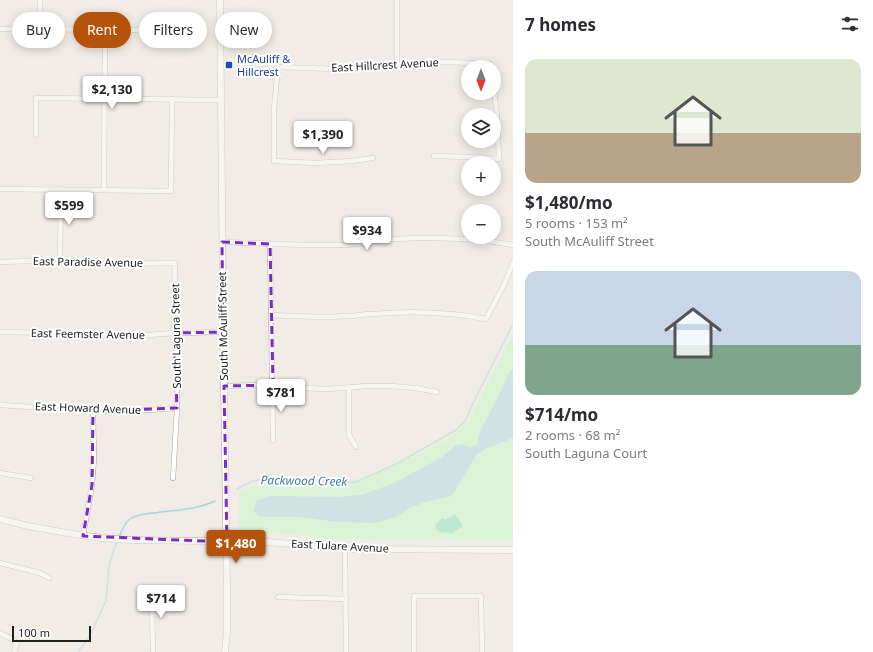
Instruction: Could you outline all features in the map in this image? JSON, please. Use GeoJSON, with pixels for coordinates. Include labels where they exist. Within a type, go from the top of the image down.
{"type":"FeatureCollection","features":[{"type":"Feature","properties":{"kind":"street"},"geometry":{"type":"LineString","coordinates":[[40,0],[40,12]]}},
{"type":"Feature","properties":{"kind":"street","name":"South McAuliff Street"},"geometry":{"type":"LineString","coordinates":[[220,0],[223,332],[227,542],[227,631],[224,652]]}},
{"type":"Feature","properties":{"kind":"street"},"geometry":{"type":"LineString","coordinates":[[397,0],[397,66]]}},
{"type":"Feature","properties":{"kind":"street"},"geometry":{"type":"LineString","coordinates":[[0,29],[12,29]]}},
{"type":"Feature","properties":{"kind":"street"},"geometry":{"type":"LineString","coordinates":[[104,190],[105,48]]}},
{"type":"Feature","properties":{"kind":"street","name":"East Hillcrest Avenue"},"geometry":{"type":"LineString","coordinates":[[373,158],[316,163],[274,162],[274,109],[278,67],[334,69],[368,68],[422,63],[461,63]]}},
{"type":"Feature","properties":{"kind":"street"},"geometry":{"type":"LineString","coordinates":[[36,135],[36,98],[221,100]]}},
{"type":"Feature","properties":{"kind":"street"},"geometry":{"type":"LineString","coordinates":[[0,189],[171,191],[172,99]]}},
{"type":"Feature","properties":{"kind":"street"},"geometry":{"type":"LineString","coordinates":[[434,156],[499,159],[495,100]]}},
{"type":"Feature","properties":{"kind":"street"},"geometry":{"type":"LineString","coordinates":[[60,262],[61,189]]}},
{"type":"Feature","properties":{"kind":"street"},"geometry":{"type":"LineString","coordinates":[[222,242],[345,245],[424,238],[454,238],[513,245]]}},
{"type":"Feature","properties":{"kind":"street"},"geometry":{"type":"LineString","coordinates":[[270,244],[273,440]]}},
{"type":"Feature","properties":{"kind":"street","name":"East Paradise Avenue"},"geometry":{"type":"LineString","coordinates":[[0,262],[30,261],[108,264],[175,263]]}},
{"type":"Feature","properties":{"kind":"street"},"geometry":{"type":"LineString","coordinates":[[271,315],[310,317],[424,313],[486,319],[505,283],[513,262]]}},
{"type":"Feature","properties":{"kind":"street","name":"South Laguna Street"},"geometry":{"type":"LineString","coordinates":[[173,478],[177,408],[177,367],[174,333],[175,263]]}},
{"type":"Feature","properties":{"kind":"street","name":"East Feemster Avenue"},"geometry":{"type":"LineString","coordinates":[[0,332],[41,332],[99,336],[136,336],[174,333],[223,332]]}},
{"type":"Feature","properties":{"kind":"street"},"geometry":{"type":"LineString","coordinates":[[224,386],[272,385],[328,389],[390,386],[437,392]]}},
{"type":"Feature","properties":{"kind":"street"},"geometry":{"type":"LineString","coordinates":[[349,388],[350,435],[356,447]]}},
{"type":"Feature","properties":{"kind":"street","name":"East Howard Avenue"},"geometry":{"type":"LineString","coordinates":[[0,405],[93,411],[133,411],[177,408]]}},
{"type":"Feature","properties":{"kind":"street"},"geometry":{"type":"LineString","coordinates":[[83,536],[92,485],[94,458],[93,411]]}},
{"type":"Feature","properties":{"kind":"street"},"geometry":{"type":"LineString","coordinates":[[0,472],[31,478]]}},
{"type":"Feature","properties":{"kind":"street","name":"East Tulare Avenue"},"geometry":{"type":"LineString","coordinates":[[0,519],[53,531],[123,540],[282,543],[345,549],[513,550]]}},
{"type":"Feature","properties":{"kind":"street"},"geometry":{"type":"LineString","coordinates":[[345,549],[346,652]]}},
{"type":"Feature","properties":{"kind":"street"},"geometry":{"type":"LineString","coordinates":[[0,563],[40,573],[49,578]]}},
{"type":"Feature","properties":{"kind":"street"},"geometry":{"type":"LineString","coordinates":[[146,591],[152,601],[153,652]]}},
{"type":"Feature","properties":{"kind":"street"},"geometry":{"type":"LineString","coordinates":[[414,652],[414,596],[481,596],[482,652]]}},
{"type":"Feature","properties":{"kind":"street"},"geometry":{"type":"LineString","coordinates":[[278,597],[346,598]]}},
{"type":"Feature","properties":{"kind":"street"},"geometry":{"type":"LineString","coordinates":[[0,633],[17,643],[14,652]]}},
{"type":"Feature","properties":{"kind":"highlighted area"},"geometry":{"type":"Polygon","coordinates":[[[222,242],[270,244],[273,385],[224,386],[227,542],[83,536],[92,485],[93,411],[177,408],[174,333],[223,332],[222,242]]]}},
{"type":"Feature","properties":{"kind":"green space"},"geometry":{"type":"Polygon","coordinates":[[[513,335],[513,541],[328,539],[280,533],[243,532],[239,527],[239,492],[254,486],[271,482],[342,483],[375,474],[448,439],[467,424],[513,335]]]}},
{"type":"Feature","properties":{"kind":"green space"},"geometry":{"type":"Polygon","coordinates":[[[455,514],[463,526],[451,534],[436,530],[435,524],[442,518],[445,520],[455,514]]]}},
{"type":"Feature","properties":{"kind":"water"},"geometry":{"type":"Polygon","coordinates":[[[513,368],[513,438],[485,449],[476,455],[453,495],[425,502],[410,508],[394,518],[375,523],[337,522],[301,517],[259,516],[253,511],[256,501],[269,496],[342,497],[364,494],[394,483],[442,457],[455,446],[462,444],[471,448],[477,444],[480,432],[510,371],[513,368]]]}},
{"type":"Feature","properties":{"kind":"waterway","name":"Packwood Creek"},"geometry":{"type":"LineString","coordinates":[[237,489],[251,482],[264,479],[275,481],[356,482],[398,463],[456,430],[465,421],[513,324]]}},
{"type":"Feature","properties":{"kind":"waterway","name":"Packwood Creek"},"geometry":{"type":"LineString","coordinates":[[119,537],[123,527],[133,517],[145,514],[181,510],[209,504],[215,501]]}},
{"type":"Feature","properties":{"kind":"waterway","name":"Packwood Creek"},"geometry":{"type":"LineString","coordinates":[[78,652],[89,637],[106,601],[109,566],[117,541]]}},
{"type":"Feature","properties":{"kind":"place","name":"McAuliff & Hillcrest"},"geometry":{"type":"Point","coordinates":[229,65]}}]}
